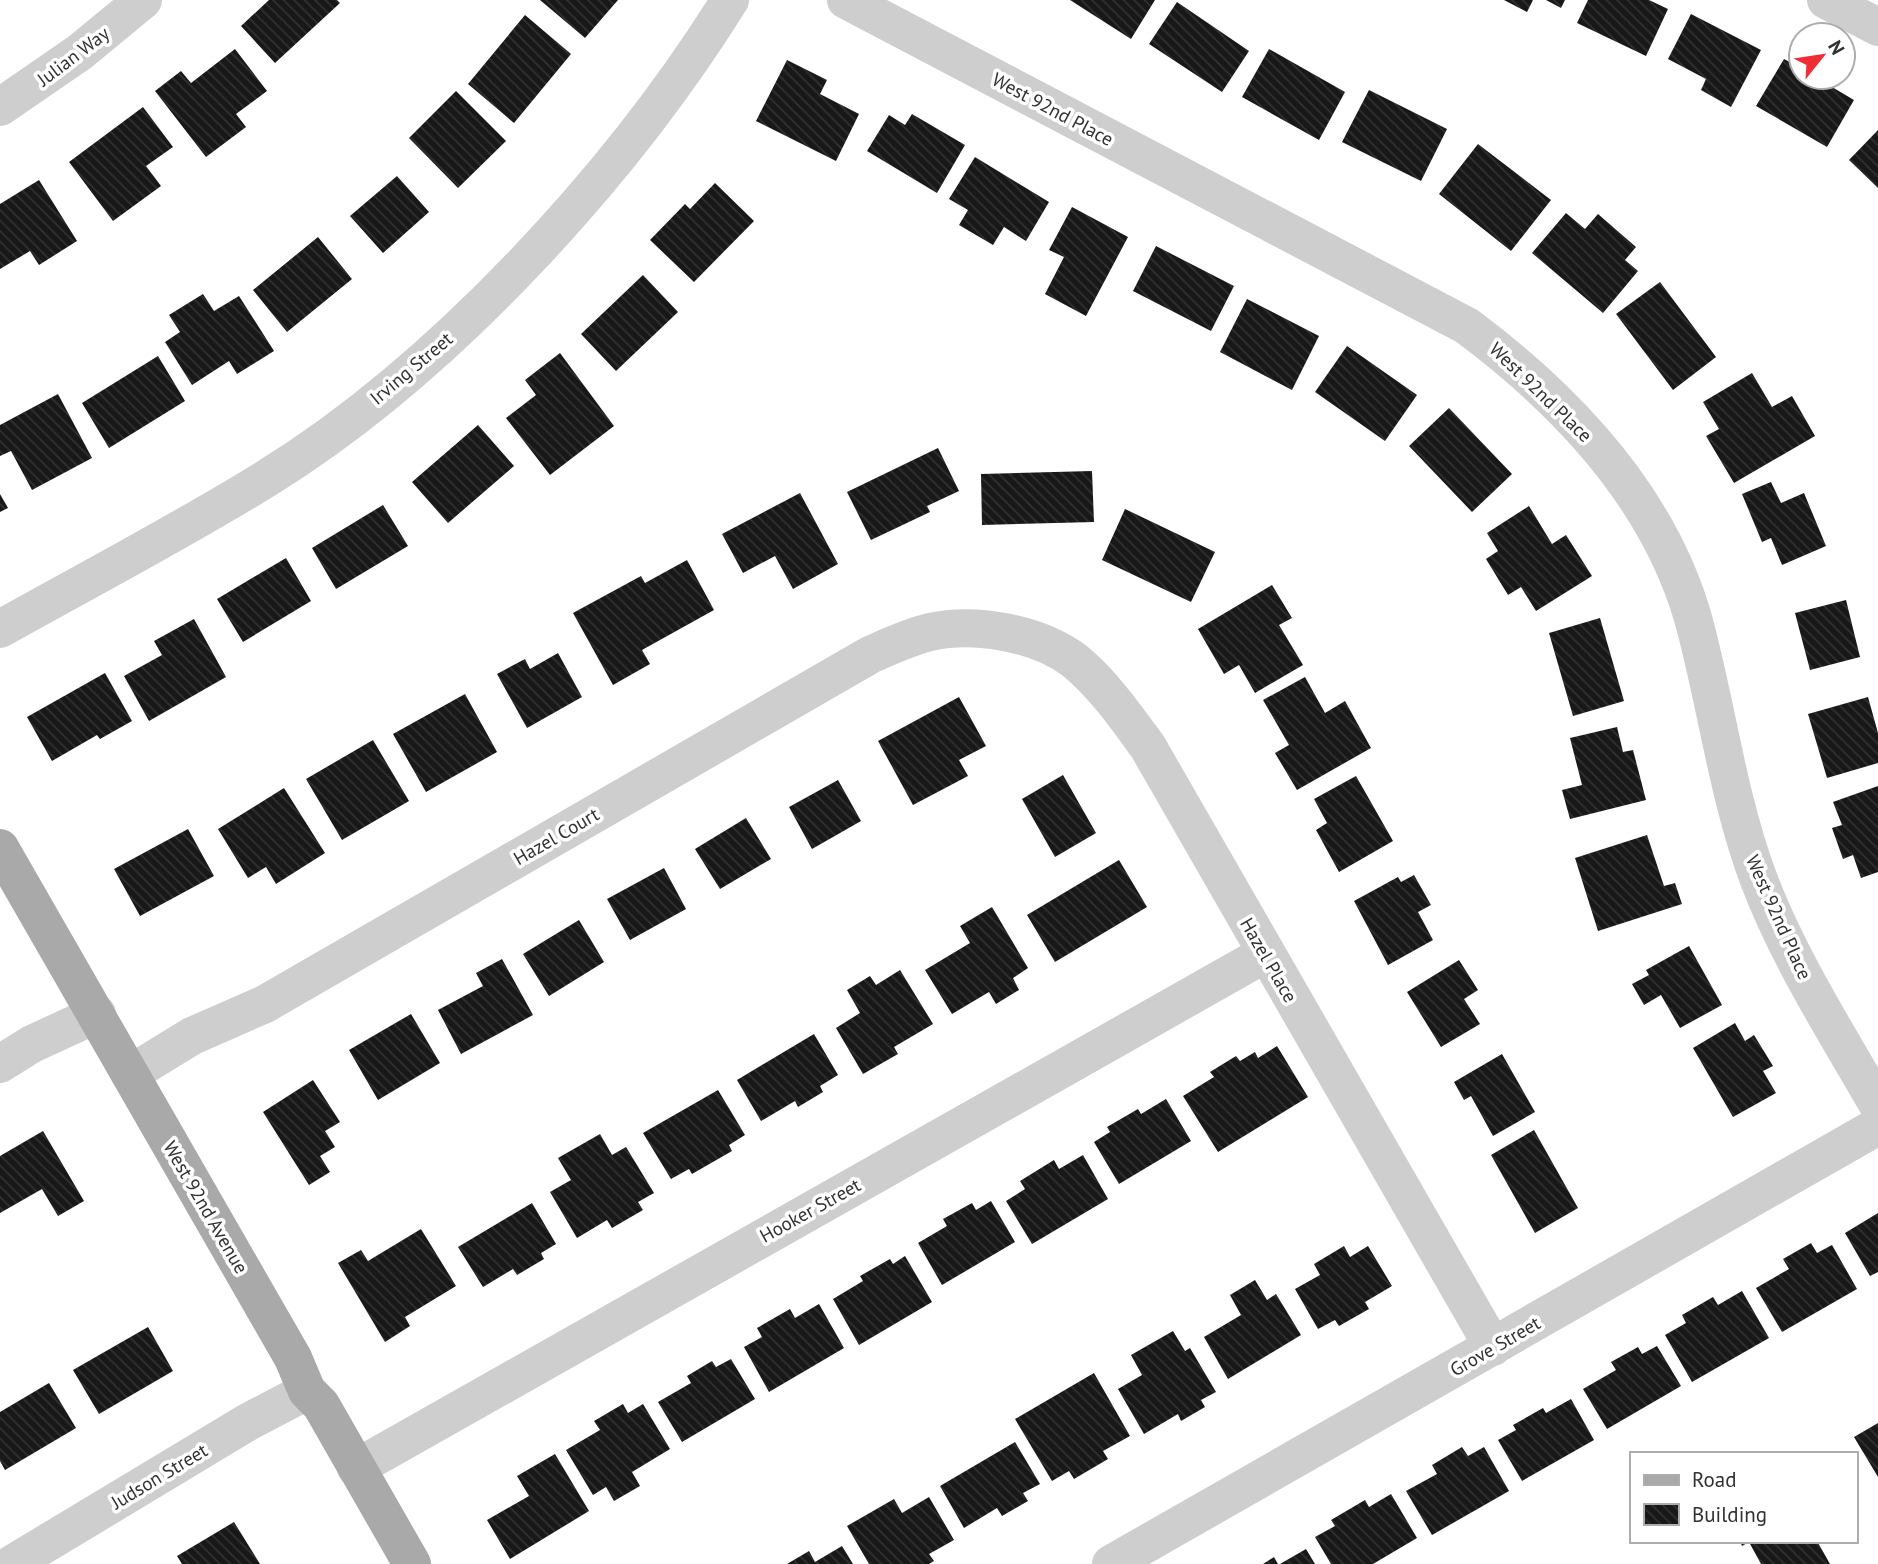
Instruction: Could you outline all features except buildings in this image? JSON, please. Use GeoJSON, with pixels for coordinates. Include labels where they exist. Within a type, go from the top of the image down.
{"type":"FeatureCollection","features":[{"type":"Feature","properties":{"kind":"main road","name":"West 92nd Avenue"},"geometry":{"type":"LineString","coordinates":[[0,848],[293,1358],[307,1391],[321,1405],[412,1564]]}},
{"type":"Feature","properties":{"kind":"street","name":"Julian Way"},"geometry":{"type":"LineString","coordinates":[[0,107],[80,52],[143,0]]}},
{"type":"Feature","properties":{"kind":"street","name":"Irving Street"},"geometry":{"type":"LineString","coordinates":[[0,629],[268,478],[343,424],[412,368],[469,318],[585,195],[675,84],[730,0]]}},
{"type":"Feature","properties":{"kind":"street","name":"West 92nd Place"},"geometry":{"type":"LineString","coordinates":[[846,0],[1467,326],[1507,356],[1559,403],[1600,448],[1629,488],[1671,557],[1692,617],[1736,808],[1760,881],[1810,987],[1878,1105]]}},
{"type":"Feature","properties":{"kind":"street"},"geometry":{"type":"LineString","coordinates":[[1826,0],[1878,27]]}},
{"type":"Feature","properties":{"kind":"street","name":"Hazel Court"},"geometry":{"type":"LineString","coordinates":[[131,1074],[192,1036],[265,1004],[870,655],[902,640],[934,631],[992,631]]}},
{"type":"Feature","properties":{"kind":"street","name":"Hazel Place"},"geometry":{"type":"LineString","coordinates":[[992,631],[1045,644],[1073,660],[1118,706],[1148,747],[1493,1347]]}},
{"type":"Feature","properties":{"kind":"street","name":"Hooker Street"},"geometry":{"type":"LineString","coordinates":[[356,1468],[1265,954]]}},
{"type":"Feature","properties":{"kind":"street"},"geometry":{"type":"LineString","coordinates":[[0,1064],[32,1044],[97,1014]]}},
{"type":"Feature","properties":{"kind":"street","name":"Grove Street"},"geometry":{"type":"LineString","coordinates":[[1111,1564],[1878,1126]]}},
{"type":"Feature","properties":{"kind":"street","name":"Judson Street"},"geometry":{"type":"LineString","coordinates":[[12,1564],[248,1422],[307,1391]]}}]}
